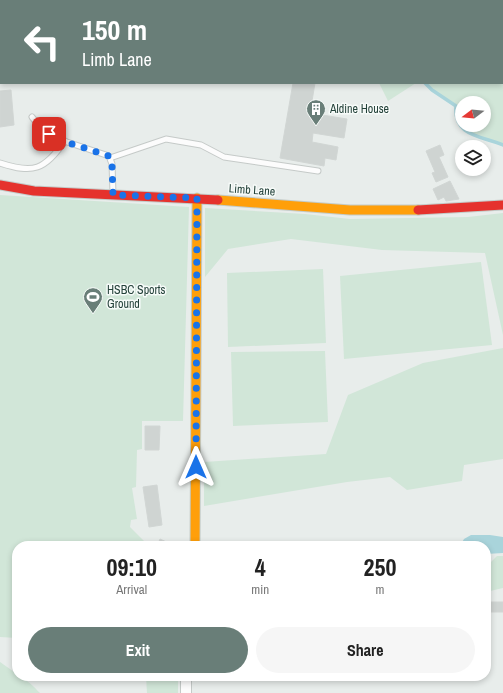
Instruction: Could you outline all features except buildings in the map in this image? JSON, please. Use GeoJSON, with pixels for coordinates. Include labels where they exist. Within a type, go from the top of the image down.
{"type":"FeatureCollection","features":[{"type":"Feature","properties":{"kind":"street","name":"Limb Lane"},"geometry":{"type":"LineString","coordinates":[[0,185],[34,191],[197,198],[350,210],[428,210],[503,205]]}},
{"type":"Feature","properties":{"kind":"street"},"geometry":{"type":"LineString","coordinates":[[195,541],[197,198]]}},
{"type":"Feature","properties":{"kind":"street"},"geometry":{"type":"LineString","coordinates":[[186,681],[186,693]]}},
{"type":"Feature","properties":{"kind":"lane"},"geometry":{"type":"LineString","coordinates":[[32,117],[44,130],[55,138],[109,156],[113,168],[113,195]]}},
{"type":"Feature","properties":{"kind":"lane"},"geometry":{"type":"LineString","coordinates":[[110,158],[166,139],[201,145],[224,157],[318,171]]}},
{"type":"Feature","properties":{"kind":"lane"},"geometry":{"type":"LineString","coordinates":[[0,163],[15,168],[36,168],[43,165],[54,156],[65,142]]}},
{"type":"Feature","properties":{"kind":"green space"},"geometry":{"type":"Polygon","coordinates":[[[380,84],[414,84],[388,101],[380,84]]]}},
{"type":"Feature","properties":{"kind":"green space"},"geometry":{"type":"Polygon","coordinates":[[[426,84],[503,84],[503,147],[502,144],[474,136],[467,132],[491,132],[491,96],[455,96],[455,105],[432,90],[426,84]]]}},
{"type":"Feature","properties":{"kind":"green space","name":"HSBC Sports Ground"},"geometry":{"type":"Polygon","coordinates":[[[0,195],[189,207],[183,421],[142,421],[142,449],[137,450],[136,487],[132,488],[137,519],[131,520],[130,527],[144,541],[12,541],[12,638],[0,637],[0,195]]]}},
{"type":"Feature","properties":{"kind":"green space"},"geometry":{"type":"Polygon","coordinates":[[[205,208],[305,214],[350,219],[468,217],[503,213],[503,335],[485,253],[382,250],[291,239],[228,249],[205,277],[205,208]]]}},
{"type":"Feature","properties":{"kind":"green space"},"geometry":{"type":"Polygon","coordinates":[[[481,262],[492,345],[344,359],[340,276],[481,262]]]}},
{"type":"Feature","properties":{"kind":"green space"},"geometry":{"type":"Polygon","coordinates":[[[323,269],[326,343],[228,347],[227,273],[323,269]]]}},
{"type":"Feature","properties":{"kind":"green space"},"geometry":{"type":"Polygon","coordinates":[[[503,348],[503,459],[464,465],[462,481],[407,490],[390,477],[347,482],[204,506],[204,462],[326,454],[348,395],[423,363],[503,348]]]}},
{"type":"Feature","properties":{"kind":"green space"},"geometry":{"type":"Polygon","coordinates":[[[325,351],[328,422],[233,426],[231,352],[325,351]]]}},
{"type":"Feature","properties":{"kind":"green space"},"geometry":{"type":"Polygon","coordinates":[[[497,556],[503,556],[503,588],[491,591],[491,562],[497,556]]]}},
{"type":"Feature","properties":{"kind":"green space"},"geometry":{"type":"Polygon","coordinates":[[[0,662],[12,670],[12,681],[27,681],[40,693],[0,693],[0,662]]]}},
{"type":"Feature","properties":{"kind":"green space"},"geometry":{"type":"Polygon","coordinates":[[[146,681],[178,681],[178,693],[147,693],[146,681]]]}},
{"type":"Feature","properties":{"kind":"water"},"geometry":{"type":"Polygon","coordinates":[[[471,535],[503,537],[503,553],[491,554],[491,541],[463,541],[471,535]]]}},
{"type":"Feature","properties":{"kind":"waterway"},"geometry":{"type":"LineString","coordinates":[[426,84],[432,90],[456,106],[456,116],[459,124],[464,130],[471,134],[503,145]]}},
{"type":"Feature","properties":{"kind":"traffic: slow"},"geometry":{"type":"LineString","coordinates":[[195,541],[197,198]]}},
{"type":"Feature","properties":{"kind":"traffic: slow"},"geometry":{"type":"LineString","coordinates":[[218,200],[350,210],[418,210]]}},
{"type":"Feature","properties":{"kind":"traffic: jam"},"geometry":{"type":"LineString","coordinates":[[0,185],[34,191],[218,200]]}},
{"type":"Feature","properties":{"kind":"traffic: jam"},"geometry":{"type":"LineString","coordinates":[[418,210],[503,205]]}},
{"type":"Feature","properties":{"kind":"place","name":"Aldine House"},"geometry":{"type":"Point","coordinates":[316,126]}},
{"type":"Feature","properties":{"kind":"place","name":"HSBC Sports Ground"},"geometry":{"type":"Point","coordinates":[93,314]}},
{"type":"Feature","properties":{"kind":"route"},"geometry":{"type":"LineString","coordinates":[[49,134],[60,140],[109,156],[112,164],[113,195],[197,198],[196,467]]}}]}
